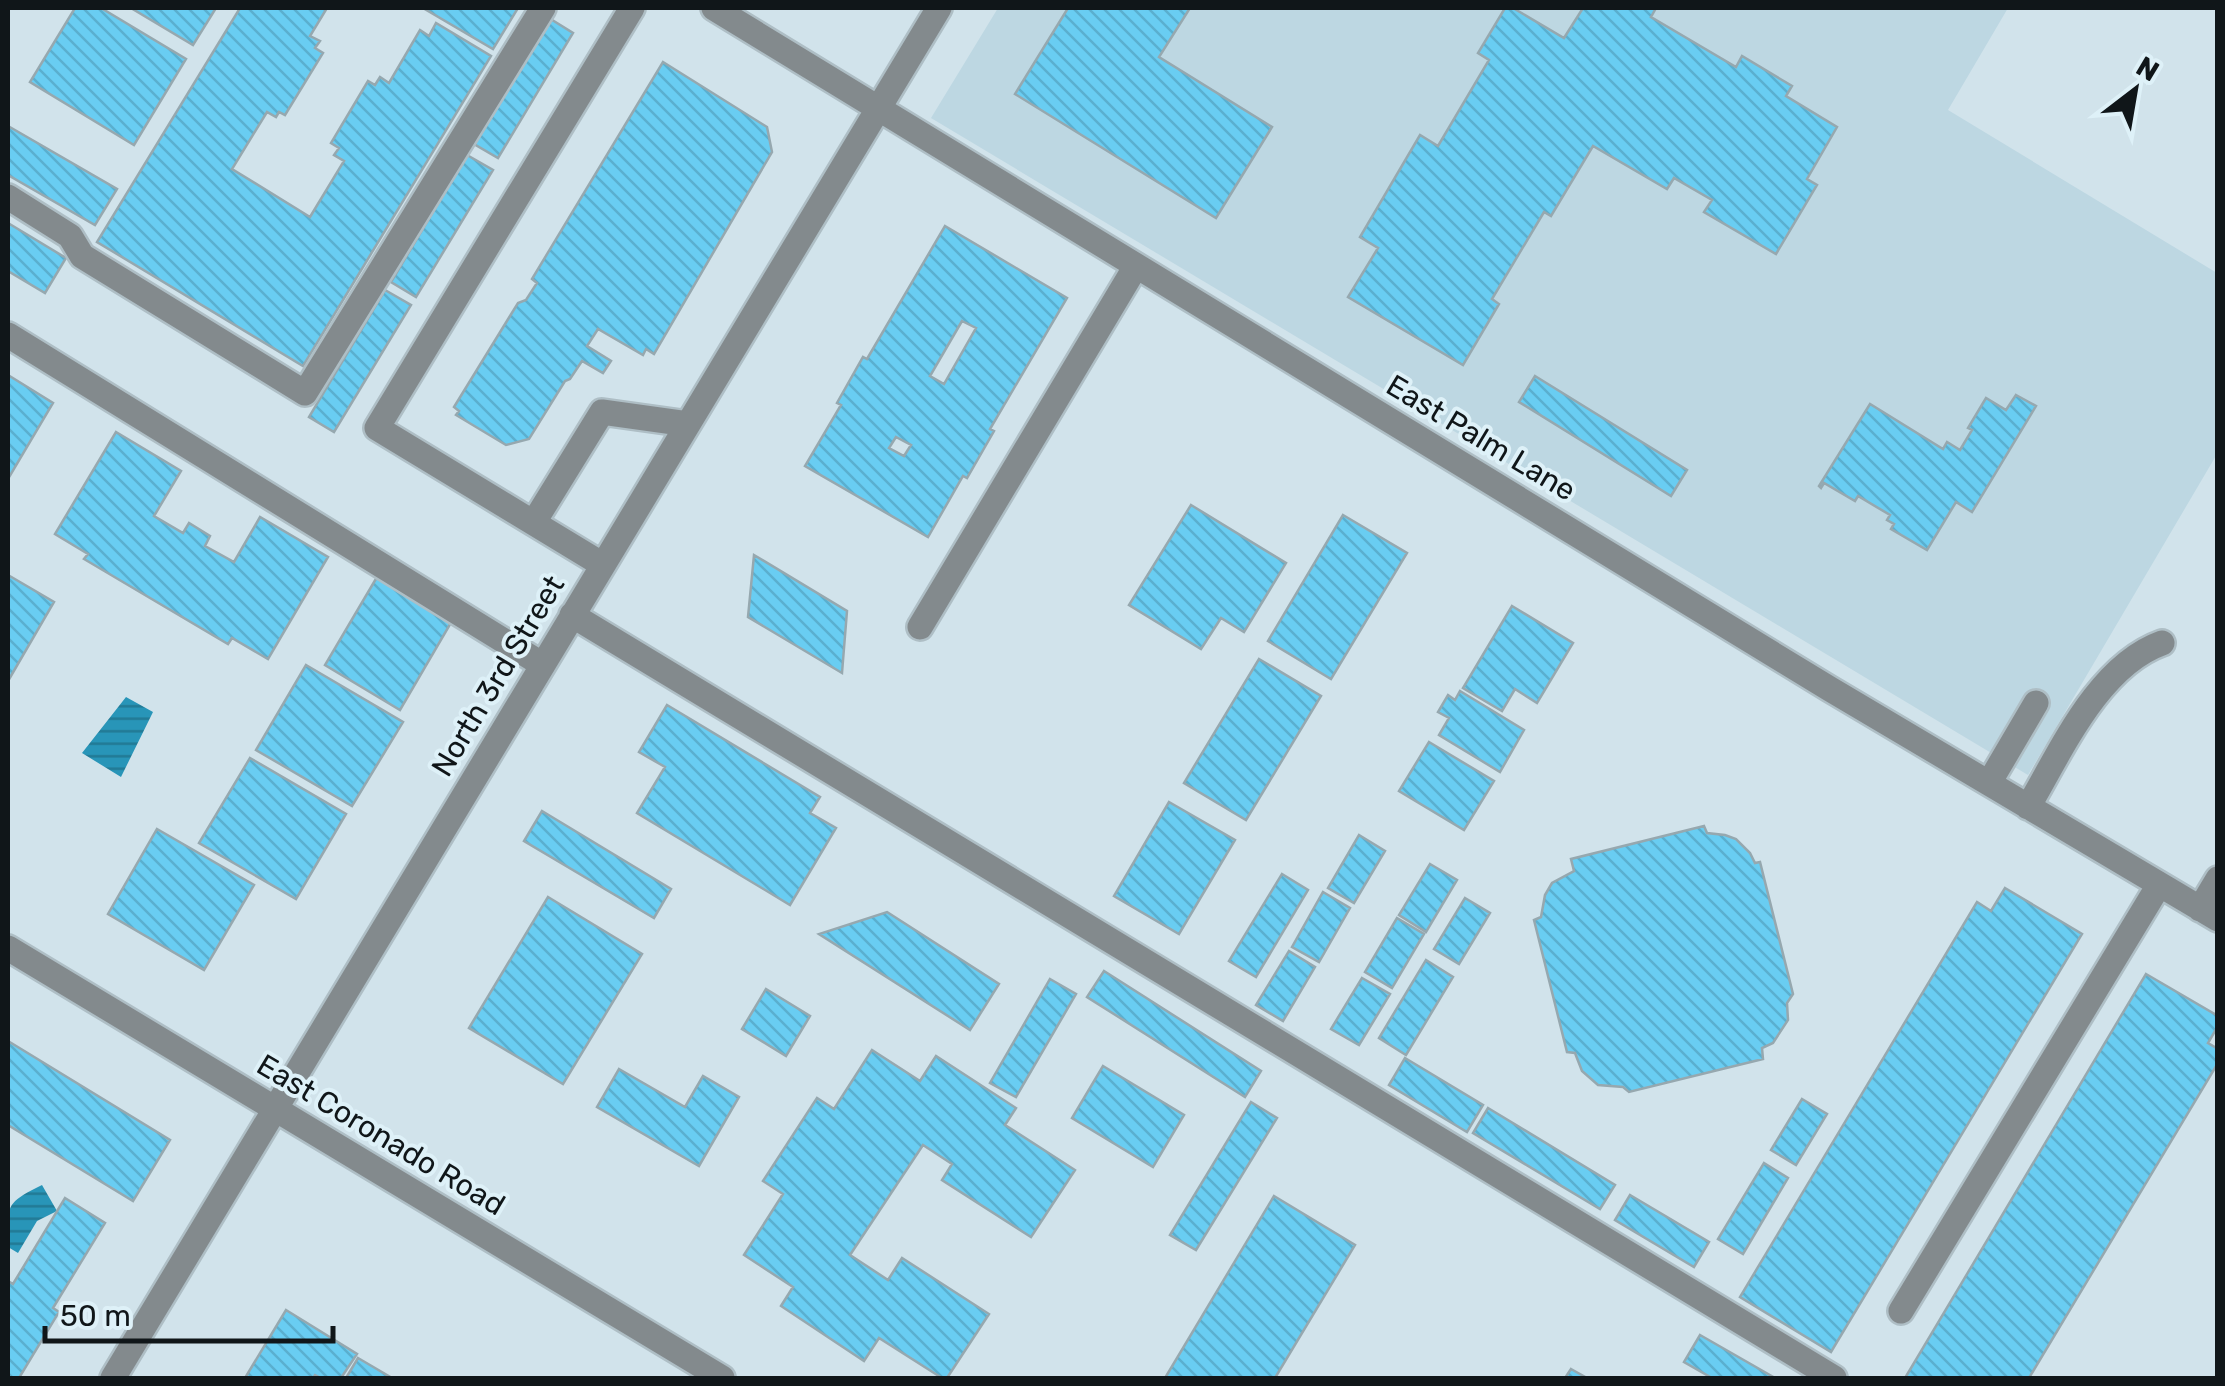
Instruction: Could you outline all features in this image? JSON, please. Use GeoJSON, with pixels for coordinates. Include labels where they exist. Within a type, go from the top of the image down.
{"type":"FeatureCollection","features":[{"type":"Feature","properties":{"kind":"street"},"geometry":{"type":"LineString","coordinates":[[8,198],[70,236],[82,256],[305,393],[543,8]]}},
{"type":"Feature","properties":{"kind":"street"},"geometry":{"type":"LineString","coordinates":[[603,564],[377,428],[632,8]]}},
{"type":"Feature","properties":{"kind":"street","name":"East Palm Lane"},"geometry":{"type":"LineString","coordinates":[[714,8],[1830,689],[2209,914]]}},
{"type":"Feature","properties":{"kind":"street","name":"North 3rd Street"},"geometry":{"type":"LineString","coordinates":[[113,1378],[939,8]]}},
{"type":"Feature","properties":{"kind":"street"},"geometry":{"type":"LineString","coordinates":[[920,628],[1136,266]]}},
{"type":"Feature","properties":{"kind":"street"},"geometry":{"type":"LineString","coordinates":[[8,335],[542,665]]}},
{"type":"Feature","properties":{"kind":"street"},"geometry":{"type":"LineString","coordinates":[[534,522],[602,412],[688,424]]}},
{"type":"Feature","properties":{"kind":"street"},"geometry":{"type":"LineString","coordinates":[[572,615],[1834,1378]]}},
{"type":"Feature","properties":{"kind":"street"},"geometry":{"type":"LineString","coordinates":[[2028,807],[2101,686],[2146,649],[2162,644]]}},
{"type":"Feature","properties":{"kind":"street"},"geometry":{"type":"LineString","coordinates":[[1989,784],[2036,703]]}},
{"type":"Feature","properties":{"kind":"street"},"geometry":{"type":"LineString","coordinates":[[2209,914],[2218,878]]}},
{"type":"Feature","properties":{"kind":"street"},"geometry":{"type":"LineString","coordinates":[[1901,1311],[2159,885]]}},
{"type":"Feature","properties":{"kind":"street","name":"East Coronado Road"},"geometry":{"type":"LineString","coordinates":[[8,948],[275,1110],[682,1368],[722,1378]]}},
{"type":"Feature","properties":{"kind":"shaded area"},"geometry":{"type":"Polygon","coordinates":[[[998,8],[2008,8],[1948,110],[2217,273],[2217,454],[2028,775],[931,118],[998,8]]]}},
{"type":"Feature","properties":{"kind":"water"},"geometry":{"type":"Polygon","coordinates":[[[126,697],[153,712],[121,777],[82,753],[126,697]]]}},
{"type":"Feature","properties":{"kind":"water"},"geometry":{"type":"Polygon","coordinates":[[[42,1185],[57,1211],[37,1221],[18,1253],[8,1247],[10,1208],[20,1197],[42,1185]]]}},
{"type":"Feature","properties":{"kind":"building"},"geometry":{"type":"Polygon","coordinates":[[[75,8],[101,8],[186,59],[134,145],[30,82],[75,8]]]}},
{"type":"Feature","properties":{"kind":"building"},"geometry":{"type":"Polygon","coordinates":[[[131,8],[216,8],[193,45],[131,8]]]}},
{"type":"Feature","properties":{"kind":"building"},"geometry":{"type":"Polygon","coordinates":[[[240,8],[327,8],[310,36],[320,41],[315,48],[323,53],[285,115],[279,112],[276,117],[267,112],[232,169],[310,217],[344,161],[334,155],[339,148],[331,143],[368,81],[375,85],[380,77],[389,83],[420,30],[429,36],[436,23],[491,56],[303,366],[97,242],[240,8]]]}},
{"type":"Feature","properties":{"kind":"building"},"geometry":{"type":"Polygon","coordinates":[[[423,8],[518,8],[493,49],[423,8]]]}},
{"type":"Feature","properties":{"kind":"building"},"geometry":{"type":"Polygon","coordinates":[[[1068,8],[1190,8],[1159,57],[1272,127],[1216,218],[1015,94],[1068,8]]]}},
{"type":"Feature","properties":{"kind":"building"},"geometry":{"type":"Polygon","coordinates":[[[1505,8],[1513,8],[1564,38],[1583,8],[1656,8],[1651,17],[1736,67],[1742,56],[1792,86],[1786,96],[1837,127],[1807,179],[1817,185],[1776,254],[1704,212],[1712,200],[1674,178],[1667,189],[1593,146],[1551,216],[1544,212],[1492,299],[1499,304],[1463,365],[1348,297],[1378,248],[1360,237],[1420,135],[1438,146],[1489,60],[1478,53],[1505,8]]]}},
{"type":"Feature","properties":{"kind":"building"},"geometry":{"type":"Polygon","coordinates":[[[549,18],[573,33],[498,158],[474,144],[549,18]]]}},
{"type":"Feature","properties":{"kind":"building"},"geometry":{"type":"Polygon","coordinates":[[[663,62],[767,127],[772,152],[654,354],[646,349],[643,355],[598,329],[587,346],[611,361],[603,373],[582,361],[529,439],[506,445],[456,415],[459,411],[454,407],[518,303],[526,300],[537,283],[532,279],[663,62]]]}},
{"type":"Feature","properties":{"kind":"building"},"geometry":{"type":"Polygon","coordinates":[[[8,126],[117,189],[95,225],[8,175],[8,126]]]}},
{"type":"Feature","properties":{"kind":"building"},"geometry":{"type":"Polygon","coordinates":[[[467,155],[493,170],[416,297],[391,282],[467,155]]]}},
{"type":"Feature","properties":{"kind":"building"},"geometry":{"type":"Polygon","coordinates":[[[8,223],[66,258],[45,293],[8,271],[8,223]]]}},
{"type":"Feature","properties":{"kind":"building"},"geometry":{"type":"Polygon","coordinates":[[[945,226],[1067,298],[990,429],[994,431],[967,478],[963,476],[928,537],[805,466],[841,405],[837,403],[863,357],[867,359],[945,226]],[[962,321],[930,376],[944,384],[976,328],[962,321]],[[896,437],[889,448],[904,456],[911,445],[896,437]]]}},
{"type":"Feature","properties":{"kind":"building"},"geometry":{"type":"Polygon","coordinates":[[[385,290],[411,305],[334,432],[309,417],[385,290]]]}},
{"type":"Feature","properties":{"kind":"building"},"geometry":{"type":"Polygon","coordinates":[[[8,375],[53,403],[8,479],[8,375]]]}},
{"type":"Feature","properties":{"kind":"building"},"geometry":{"type":"Polygon","coordinates":[[[1535,376],[1687,470],[1671,496],[1519,402],[1535,376]]]}},
{"type":"Feature","properties":{"kind":"building"},"geometry":{"type":"Polygon","coordinates":[[[2016,395],[2036,406],[1972,512],[1956,502],[1927,550],[1891,529],[1894,524],[1887,520],[1890,515],[1858,496],[1855,501],[1824,483],[1819,486],[1870,404],[1943,449],[1947,442],[1960,450],[1986,398],[2006,410],[2016,395]]]}},
{"type":"Feature","properties":{"kind":"building"},"geometry":{"type":"Polygon","coordinates":[[[116,432],[181,471],[154,516],[183,533],[189,523],[210,536],[205,546],[234,562],[260,517],[328,557],[268,659],[232,638],[228,644],[84,559],[88,554],[55,534],[116,432]]]}},
{"type":"Feature","properties":{"kind":"building"},"geometry":{"type":"Polygon","coordinates":[[[1191,505],[1286,563],[1244,632],[1221,618],[1201,649],[1129,605],[1191,505]]]}},
{"type":"Feature","properties":{"kind":"building"},"geometry":{"type":"Polygon","coordinates":[[[1343,515],[1407,553],[1331,679],[1268,641],[1343,515]]]}},
{"type":"Feature","properties":{"kind":"building"},"geometry":{"type":"Polygon","coordinates":[[[754,555],[847,611],[842,673],[748,617],[754,555]]]}},
{"type":"Feature","properties":{"kind":"building"},"geometry":{"type":"Polygon","coordinates":[[[8,575],[54,602],[8,681],[8,575]]]}},
{"type":"Feature","properties":{"kind":"building"},"geometry":{"type":"Polygon","coordinates":[[[377,577],[452,621],[400,710],[325,665],[377,577]]]}},
{"type":"Feature","properties":{"kind":"building"},"geometry":{"type":"Polygon","coordinates":[[[1512,606],[1573,643],[1537,703],[1515,689],[1502,711],[1463,688],[1512,606]]]}},
{"type":"Feature","properties":{"kind":"building"},"geometry":{"type":"Polygon","coordinates":[[[1259,659],[1321,696],[1246,820],[1184,783],[1259,659]]]}},
{"type":"Feature","properties":{"kind":"building"},"geometry":{"type":"Polygon","coordinates":[[[306,665],[403,722],[352,806],[256,750],[306,665]]]}},
{"type":"Feature","properties":{"kind":"building"},"geometry":{"type":"Polygon","coordinates":[[[1460,691],[1524,730],[1500,772],[1439,735],[1449,718],[1438,712],[1448,695],[1455,700],[1460,691]]]}},
{"type":"Feature","properties":{"kind":"building"},"geometry":{"type":"Polygon","coordinates":[[[667,705],[820,797],[810,813],[836,828],[790,905],[637,813],[665,767],[639,752],[667,705]]]}},
{"type":"Feature","properties":{"kind":"building"},"geometry":{"type":"Polygon","coordinates":[[[1429,742],[1494,781],[1464,830],[1399,791],[1429,742]]]}},
{"type":"Feature","properties":{"kind":"building"},"geometry":{"type":"Polygon","coordinates":[[[250,758],[346,814],[296,899],[199,843],[250,758]]]}},
{"type":"Feature","properties":{"kind":"building"},"geometry":{"type":"Polygon","coordinates":[[[1169,802],[1235,840],[1179,934],[1114,896],[1169,802]]]}},
{"type":"Feature","properties":{"kind":"building"},"geometry":{"type":"Polygon","coordinates":[[[542,811],[671,889],[654,918],[524,841],[542,811]]]}},
{"type":"Feature","properties":{"kind":"building"},"geometry":{"type":"Polygon","coordinates":[[[1704,826],[1707,833],[1736,839],[1755,863],[1760,862],[1793,994],[1787,1003],[1788,1020],[1773,1043],[1762,1048],[1763,1059],[1629,1092],[1623,1087],[1598,1085],[1582,1071],[1575,1053],[1567,1052],[1534,920],[1541,917],[1552,883],[1574,871],[1571,859],[1704,826]]]}},
{"type":"Feature","properties":{"kind":"building"},"geometry":{"type":"Polygon","coordinates":[[[157,829],[254,885],[204,970],[108,914],[157,829]]]}},
{"type":"Feature","properties":{"kind":"building"},"geometry":{"type":"Polygon","coordinates":[[[1359,835],[1385,851],[1354,903],[1328,888],[1359,835]]]}},
{"type":"Feature","properties":{"kind":"building"},"geometry":{"type":"Polygon","coordinates":[[[1430,864],[1457,880],[1426,932],[1399,915],[1430,864]]]}},
{"type":"Feature","properties":{"kind":"building"},"geometry":{"type":"Polygon","coordinates":[[[1282,874],[1308,890],[1256,977],[1229,961],[1282,874]]]}},
{"type":"Feature","properties":{"kind":"building"},"geometry":{"type":"Polygon","coordinates":[[[2005,888],[2082,934],[1831,1352],[1740,1297],[1977,902],[1991,911],[2005,888]]]}},
{"type":"Feature","properties":{"kind":"building"},"geometry":{"type":"Polygon","coordinates":[[[1323,892],[1350,908],[1319,962],[1292,947],[1323,892]]]}},
{"type":"Feature","properties":{"kind":"building"},"geometry":{"type":"Polygon","coordinates":[[[548,897],[642,954],[563,1084],[469,1028],[548,897]]]}},
{"type":"Feature","properties":{"kind":"building"},"geometry":{"type":"Polygon","coordinates":[[[1465,898],[1490,913],[1459,964],[1434,949],[1465,898]]]}},
{"type":"Feature","properties":{"kind":"building"},"geometry":{"type":"Polygon","coordinates":[[[887,912],[999,984],[970,1030],[819,934],[887,912]]]}},
{"type":"Feature","properties":{"kind":"building"},"geometry":{"type":"Polygon","coordinates":[[[1397,918],[1424,934],[1392,988],[1365,972],[1397,918]]]}},
{"type":"Feature","properties":{"kind":"building"},"geometry":{"type":"Polygon","coordinates":[[[1289,951],[1315,967],[1283,1021],[1256,1005],[1289,951]]]}},
{"type":"Feature","properties":{"kind":"building"},"geometry":{"type":"Polygon","coordinates":[[[1426,960],[1453,977],[1406,1055],[1379,1038],[1426,960]]]}},
{"type":"Feature","properties":{"kind":"building"},"geometry":{"type":"Polygon","coordinates":[[[1104,971],[1261,1071],[1245,1097],[1087,997],[1104,971]]]}},
{"type":"Feature","properties":{"kind":"building"},"geometry":{"type":"Polygon","coordinates":[[[2146,974],[2218,1016],[2218,1026],[2208,1043],[2218,1049],[2218,1063],[2029,1378],[1905,1378],[2146,974]]]}},
{"type":"Feature","properties":{"kind":"building"},"geometry":{"type":"Polygon","coordinates":[[[1362,978],[1390,994],[1359,1045],[1331,1029],[1362,978]]]}},
{"type":"Feature","properties":{"kind":"building"},"geometry":{"type":"Polygon","coordinates":[[[1050,979],[1076,994],[1016,1097],[990,1083],[1050,979]]]}},
{"type":"Feature","properties":{"kind":"building"},"geometry":{"type":"Polygon","coordinates":[[[766,989],[810,1016],[786,1056],[742,1029],[766,989]]]}},
{"type":"Feature","properties":{"kind":"building"},"geometry":{"type":"Polygon","coordinates":[[[8,1041],[170,1140],[133,1201],[8,1125],[8,1041]]]}},
{"type":"Feature","properties":{"kind":"building"},"geometry":{"type":"Polygon","coordinates":[[[872,1050],[920,1081],[936,1056],[1016,1108],[1005,1125],[1075,1170],[1031,1237],[942,1180],[952,1164],[923,1145],[850,1255],[888,1280],[902,1258],[989,1314],[947,1378],[879,1338],[864,1361],[781,1306],[793,1287],[744,1255],[783,1194],[763,1181],[817,1098],[834,1109],[872,1050]]]}},
{"type":"Feature","properties":{"kind":"building"},"geometry":{"type":"Polygon","coordinates":[[[1405,1058],[1483,1105],[1467,1132],[1389,1085],[1405,1058]]]}},
{"type":"Feature","properties":{"kind":"building"},"geometry":{"type":"Polygon","coordinates":[[[1103,1066],[1184,1115],[1153,1167],[1072,1118],[1103,1066]]]}},
{"type":"Feature","properties":{"kind":"building"},"geometry":{"type":"Polygon","coordinates":[[[619,1069],[685,1107],[703,1076],[739,1097],[699,1166],[597,1107],[619,1069]]]}},
{"type":"Feature","properties":{"kind":"building"},"geometry":{"type":"Polygon","coordinates":[[[1802,1099],[1827,1114],[1796,1165],[1771,1150],[1802,1099]]]}},
{"type":"Feature","properties":{"kind":"building"},"geometry":{"type":"Polygon","coordinates":[[[1251,1102],[1277,1118],[1196,1250],[1170,1235],[1251,1102]]]}},
{"type":"Feature","properties":{"kind":"building"},"geometry":{"type":"Polygon","coordinates":[[[1488,1108],[1615,1185],[1600,1209],[1473,1133],[1488,1108]]]}},
{"type":"Feature","properties":{"kind":"building"},"geometry":{"type":"Polygon","coordinates":[[[1764,1163],[1788,1178],[1743,1254],[1718,1239],[1764,1163]]]}},
{"type":"Feature","properties":{"kind":"building"},"geometry":{"type":"Polygon","coordinates":[[[1630,1195],[1709,1242],[1694,1267],[1615,1220],[1630,1195]]]}},
{"type":"Feature","properties":{"kind":"building"},"geometry":{"type":"Polygon","coordinates":[[[1274,1196],[1355,1245],[1275,1378],[1165,1378],[1274,1196]]]}},
{"type":"Feature","properties":{"kind":"building"},"geometry":{"type":"Polygon","coordinates":[[[65,1198],[105,1223],[53,1308],[59,1312],[19,1378],[8,1378],[8,1281],[13,1284],[65,1198]]]}},
{"type":"Feature","properties":{"kind":"building"},"geometry":{"type":"Polygon","coordinates":[[[286,1310],[357,1354],[341,1378],[245,1378],[286,1310]]]}},
{"type":"Feature","properties":{"kind":"building"},"geometry":{"type":"Polygon","coordinates":[[[1700,1335],[1775,1378],[1712,1378],[1684,1362],[1700,1335]]]}},
{"type":"Feature","properties":{"kind":"building"},"geometry":{"type":"Polygon","coordinates":[[[358,1358],[392,1378],[346,1378],[358,1358]]]}},
{"type":"Feature","properties":{"kind":"building"},"geometry":{"type":"Polygon","coordinates":[[[1571,1369],[1587,1378],[1565,1378],[1571,1369]]]}}]}
